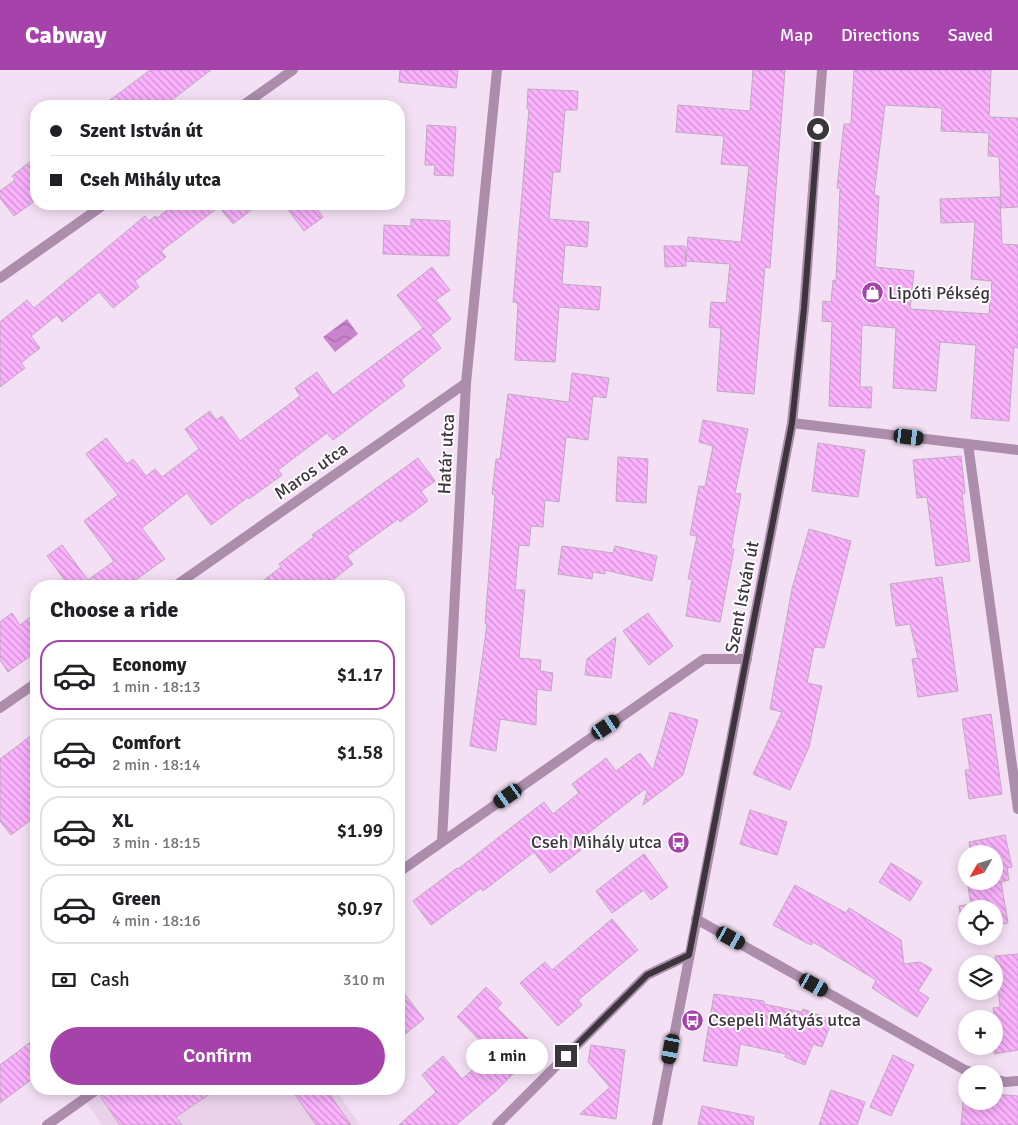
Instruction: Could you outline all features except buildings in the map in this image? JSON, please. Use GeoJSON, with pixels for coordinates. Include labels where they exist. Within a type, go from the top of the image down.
{"type":"FeatureCollection","features":[{"type":"Feature","properties":{"kind":"street"},"geometry":{"type":"LineString","coordinates":[[250,100],[293,70]]}},
{"type":"Feature","properties":{"kind":"street","name":"Határ utca"},"geometry":{"type":"LineString","coordinates":[[442,841],[466,383],[497,70]]}},
{"type":"Feature","properties":{"kind":"street","name":"Szent István út"},"geometry":{"type":"LineString","coordinates":[[657,1125],[792,423],[804,308],[822,70]]}},
{"type":"Feature","properties":{"kind":"street"},"geometry":{"type":"LineString","coordinates":[[0,278],[96,210]]}},
{"type":"Feature","properties":{"kind":"street","name":"Maros utca"},"geometry":{"type":"LineString","coordinates":[[184,580],[466,383]]}},
{"type":"Feature","properties":{"kind":"street"},"geometry":{"type":"LineString","coordinates":[[792,423],[1018,450]]}},
{"type":"Feature","properties":{"kind":"street"},"geometry":{"type":"LineString","coordinates":[[968,444],[1018,809]]}},
{"type":"Feature","properties":{"kind":"street"},"geometry":{"type":"LineString","coordinates":[[405,868],[704,659],[748,659]]}},
{"type":"Feature","properties":{"kind":"street"},"geometry":{"type":"LineString","coordinates":[[0,708],[30,687]]}},
{"type":"Feature","properties":{"kind":"street"},"geometry":{"type":"LineString","coordinates":[[696,919],[958,1066]]}},
{"type":"Feature","properties":{"kind":"street"},"geometry":{"type":"LineString","coordinates":[[497,1125],[647,975],[689,955]]}},
{"type":"Feature","properties":{"kind":"street"},"geometry":{"type":"LineString","coordinates":[[1003,1081],[1018,1081]]}},
{"type":"Feature","properties":{"kind":"street"},"geometry":{"type":"LineString","coordinates":[[47,1125],[90,1095]]}},
{"type":"Feature","properties":{"kind":"shaded area"},"geometry":{"type":"Polygon","coordinates":[[[98,1095],[339,1095],[360,1125],[102,1125],[87,1103],[98,1095]]]}},
{"type":"Feature","properties":{"kind":"water"},"geometry":{"type":"Polygon","coordinates":[[[347,319],[358,334],[335,352],[323,337],[347,319]]]}},
{"type":"Feature","properties":{"kind":"place","name":"Lipóti Pékség"},"geometry":{"type":"Point","coordinates":[872,293]}},
{"type":"Feature","properties":{"kind":"place","name":"Cseh Mihály utca"},"geometry":{"type":"Point","coordinates":[678,842]}},
{"type":"Feature","properties":{"kind":"place","name":"Csepeli Mátyás utca"},"geometry":{"type":"Point","coordinates":[692,1020]}},
{"type":"Feature","properties":{"kind":"route"},"geometry":{"type":"LineString","coordinates":[[566,1056],[647,975],[689,955],[733,736],[792,423],[804,308],[818,129]]}}]}
